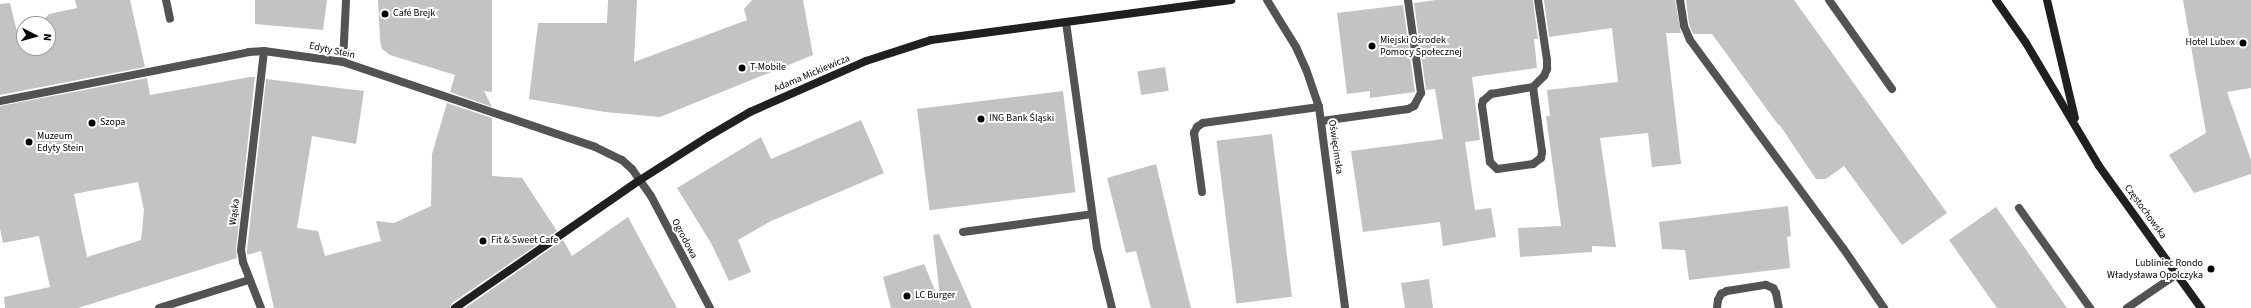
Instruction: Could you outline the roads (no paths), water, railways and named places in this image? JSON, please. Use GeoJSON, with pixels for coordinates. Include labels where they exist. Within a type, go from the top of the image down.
{"type":"FeatureCollection","features":[{"type":"Feature","properties":{"kind":"street"},"geometry":{"type":"LineString","coordinates":[[166,0],[170,19]]}},
{"type":"Feature","properties":{"kind":"street"},"geometry":{"type":"LineString","coordinates":[[343,62],[346,0]]}},
{"type":"Feature","properties":{"kind":"street","name":"Adama Mickiewicza"},"geometry":{"type":"LineString","coordinates":[[455,308],[640,180],[750,112],[818,81],[898,49],[931,40],[1232,0]]}},
{"type":"Feature","properties":{"kind":"street","name":"Oświęcimska"},"geometry":{"type":"LineString","coordinates":[[1267,0],[1286,28],[1299,53],[1319,107],[1345,308]]}},
{"type":"Feature","properties":{"kind":"street"},"geometry":{"type":"LineString","coordinates":[[1322,121],[1408,109],[1414,106],[1421,93],[1408,0]]}},
{"type":"Feature","properties":{"kind":"street"},"geometry":{"type":"LineString","coordinates":[[1533,87],[1542,152],[1541,158],[1533,164],[1502,170],[1493,167],[1490,162],[1483,101],[1491,94],[1533,87],[1544,76],[1547,69],[1538,0]]}},
{"type":"Feature","properties":{"kind":"street"},"geometry":{"type":"LineString","coordinates":[[1680,0],[1684,26],[1690,40],[1843,248],[1884,308]]}},
{"type":"Feature","properties":{"kind":"street"},"geometry":{"type":"LineString","coordinates":[[1829,0],[1892,89]]}},
{"type":"Feature","properties":{"kind":"street","name":"Częstochowska"},"geometry":{"type":"LineString","coordinates":[[1996,0],[2026,44],[2076,125],[2099,166],[2200,308]]}},
{"type":"Feature","properties":{"kind":"street","name":"Częstochowska"},"geometry":{"type":"LineString","coordinates":[[2047,0],[2076,125]]}},
{"type":"Feature","properties":{"kind":"street"},"geometry":{"type":"LineString","coordinates":[[1066,22],[1097,248],[1112,308]]}},
{"type":"Feature","properties":{"kind":"street","name":"Edyty Stein"},"geometry":{"type":"LineString","coordinates":[[0,101],[214,58],[264,51],[343,62],[606,151],[622,160],[640,180]]}},
{"type":"Feature","properties":{"kind":"street","name":"Wąska"},"geometry":{"type":"LineString","coordinates":[[260,308],[243,262],[242,238],[264,51]]}},
{"type":"Feature","properties":{"kind":"street"},"geometry":{"type":"LineString","coordinates":[[1202,192],[1194,133],[1197,127],[1203,123],[1319,107]]}},
{"type":"Feature","properties":{"kind":"street","name":"Ogrodowa"},"geometry":{"type":"LineString","coordinates":[[640,180],[710,308]]}},
{"type":"Feature","properties":{"kind":"street"},"geometry":{"type":"LineString","coordinates":[[2019,208],[2090,308]]}},
{"type":"Feature","properties":{"kind":"street"},"geometry":{"type":"LineString","coordinates":[[963,232],[1092,214]]}},
{"type":"Feature","properties":{"kind":"street"},"geometry":{"type":"LineString","coordinates":[[2127,308],[2177,274]]}},
{"type":"Feature","properties":{"kind":"street"},"geometry":{"type":"LineString","coordinates":[[159,308],[249,280]]}},
{"type":"Feature","properties":{"kind":"street"},"geometry":{"type":"LineString","coordinates":[[1718,308],[1718,300],[1721,294],[1727,291],[1766,285],[1773,288],[1776,293],[1779,308]]}},
{"type":"Feature","properties":{"kind":"place","name":"Café Brejk"},"geometry":{"type":"Point","coordinates":[385,14]}},
{"type":"Feature","properties":{"kind":"place","name":"Hotel Lubex"},"geometry":{"type":"Point","coordinates":[2243,43]}},
{"type":"Feature","properties":{"kind":"place","name":"Miejski Ośrodek Pomocy Społecznej"},"geometry":{"type":"Point","coordinates":[1372,46]}},
{"type":"Feature","properties":{"kind":"place","name":"T-Mobile"},"geometry":{"type":"Point","coordinates":[742,68]}},
{"type":"Feature","properties":{"kind":"place","name":"ING Bank Śląski"},"geometry":{"type":"Point","coordinates":[981,119]}},
{"type":"Feature","properties":{"kind":"place","name":"Szopa"},"geometry":{"type":"Point","coordinates":[92,123]}},
{"type":"Feature","properties":{"kind":"place","name":"Muzeum Edyty Stein"},"geometry":{"type":"Point","coordinates":[29,142]}},
{"type":"Feature","properties":{"kind":"place","name":"Fit & Sweet Cafe"},"geometry":{"type":"Point","coordinates":[483,241]}},
{"type":"Feature","properties":{"kind":"place","name":"Lubliniec Rondo Władysława Opolczyka"},"geometry":{"type":"Point","coordinates":[2211,269]}},
{"type":"Feature","properties":{"kind":"place","name":"LC Burger"},"geometry":{"type":"Point","coordinates":[907,296]}}]}
